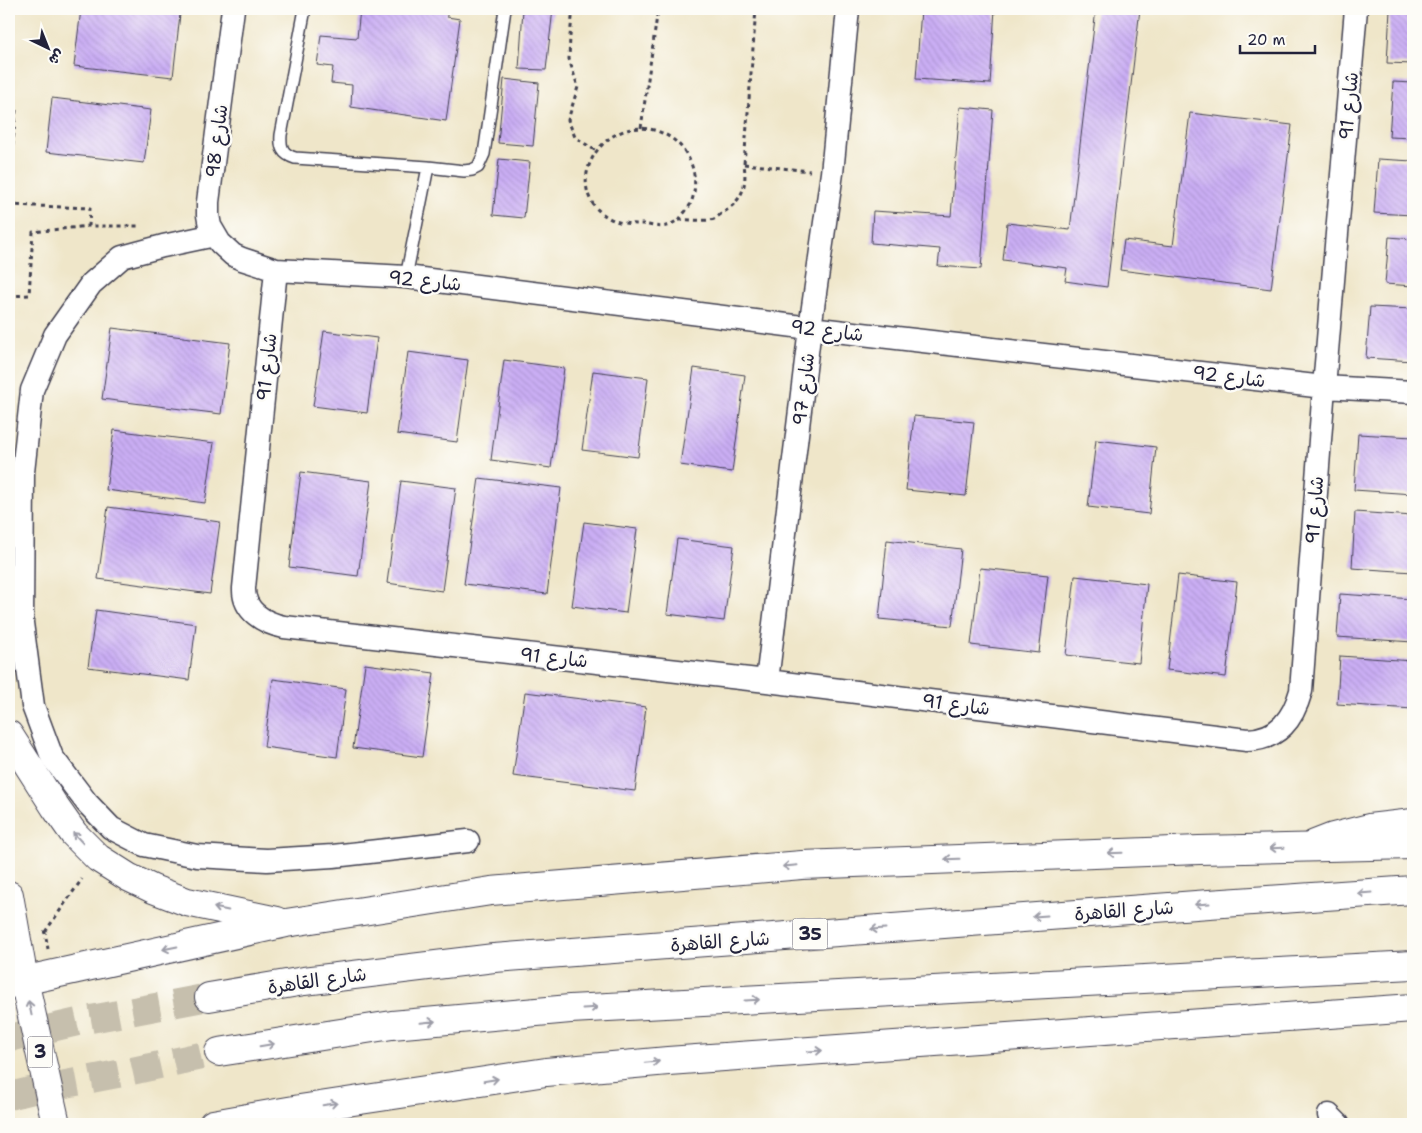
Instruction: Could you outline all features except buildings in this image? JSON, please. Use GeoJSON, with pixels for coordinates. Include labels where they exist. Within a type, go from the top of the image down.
{"type":"FeatureCollection","features":[{"type":"Feature","properties":{"kind":"main road"},"geometry":{"type":"LineString","coordinates":[[9,735],[74,834],[98,858],[128,877],[187,902],[286,923]]}},
{"type":"Feature","properties":{"kind":"main road"},"geometry":{"type":"LineString","coordinates":[[1309,847],[1333,837],[1369,828],[1413,824]]}},
{"type":"Feature","properties":{"kind":"main road"},"geometry":{"type":"LineString","coordinates":[[16,982],[286,923],[491,891],[802,864],[1413,845]]}},
{"type":"Feature","properties":{"kind":"main road","name":"شارع القاهرة"},"geometry":{"type":"LineString","coordinates":[[208,997],[304,981],[494,958],[1413,890]]}},
{"type":"Feature","properties":{"kind":"main road","name":"3"},"geometry":{"type":"LineString","coordinates":[[9,895],[16,982],[56,1124]]}},
{"type":"Feature","properties":{"kind":"main road"},"geometry":{"type":"LineString","coordinates":[[219,1052],[392,1025],[570,1009],[1413,966]]}},
{"type":"Feature","properties":{"kind":"main road"},"geometry":{"type":"LineString","coordinates":[[213,1124],[291,1116],[546,1072],[678,1060],[1413,1008]]}},
{"type":"Feature","properties":{"kind":"street","name":"شارع 98"},"geometry":{"type":"LineString","coordinates":[[233,9],[208,202],[208,216],[210,226],[220,244],[233,255],[242,259]]}},
{"type":"Feature","properties":{"kind":"street","name":"شارع 97"},"geometry":{"type":"LineString","coordinates":[[767,680],[810,328],[832,173],[848,9]]}},
{"type":"Feature","properties":{"kind":"street","name":"شارع 91"},"geometry":{"type":"LineString","coordinates":[[276,270],[244,588],[245,599],[251,610],[266,622],[284,627],[767,680],[1247,740],[1262,739],[1285,725],[1297,706],[1301,691],[1324,387],[1356,9]]}},
{"type":"Feature","properties":{"kind":"street"},"geometry":{"type":"LineString","coordinates":[[214,235],[122,257],[91,284],[55,335],[32,390],[23,472],[22,623],[33,706],[52,757],[87,803],[111,828],[144,846],[197,856],[267,860],[333,856],[468,841]]}},
{"type":"Feature","properties":{"kind":"street","name":"شارع 92"},"geometry":{"type":"LineString","coordinates":[[242,259],[276,270],[406,277],[810,328],[1324,387],[1413,392]]}},
{"type":"Feature","properties":{"kind":"lane"},"geometry":{"type":"LineString","coordinates":[[305,9],[280,135],[281,148],[284,153],[295,158],[464,171],[478,167],[484,154],[505,9]]}},
{"type":"Feature","properties":{"kind":"lane"},"geometry":{"type":"LineString","coordinates":[[406,277],[428,167]]}},
{"type":"Feature","properties":{"kind":"path"},"geometry":{"type":"LineString","coordinates":[[573,9],[569,59],[578,88],[568,120],[575,137],[596,151]]}},
{"type":"Feature","properties":{"kind":"path"},"geometry":{"type":"LineString","coordinates":[[642,128],[658,9]]}},
{"type":"Feature","properties":{"kind":"path"},"geometry":{"type":"LineString","coordinates":[[679,220],[690,204],[695,185],[692,165],[683,148],[668,135],[648,128],[628,129],[610,137],[596,151],[587,169],[586,189],[594,205],[616,221],[665,226],[679,220],[714,219],[735,204],[742,192],[746,178],[744,164],[756,9]]}},
{"type":"Feature","properties":{"kind":"path"},"geometry":{"type":"LineString","coordinates":[[9,108],[16,108],[9,186]]}},
{"type":"Feature","properties":{"kind":"path"},"geometry":{"type":"LineString","coordinates":[[744,164],[832,173]]}},
{"type":"Feature","properties":{"kind":"path"},"geometry":{"type":"LineString","coordinates":[[9,205],[90,208],[89,226],[34,232],[29,295],[9,296]]}},
{"type":"Feature","properties":{"kind":"path"},"geometry":{"type":"LineString","coordinates":[[45,932],[98,858]]}},
{"type":"Feature","properties":{"kind":"tunnel"},"geometry":{"type":"LineString","coordinates":[[9,1038],[86,1020],[209,997]]}},
{"type":"Feature","properties":{"kind":"tunnel"},"geometry":{"type":"LineString","coordinates":[[9,1096],[219,1052]]}}]}
